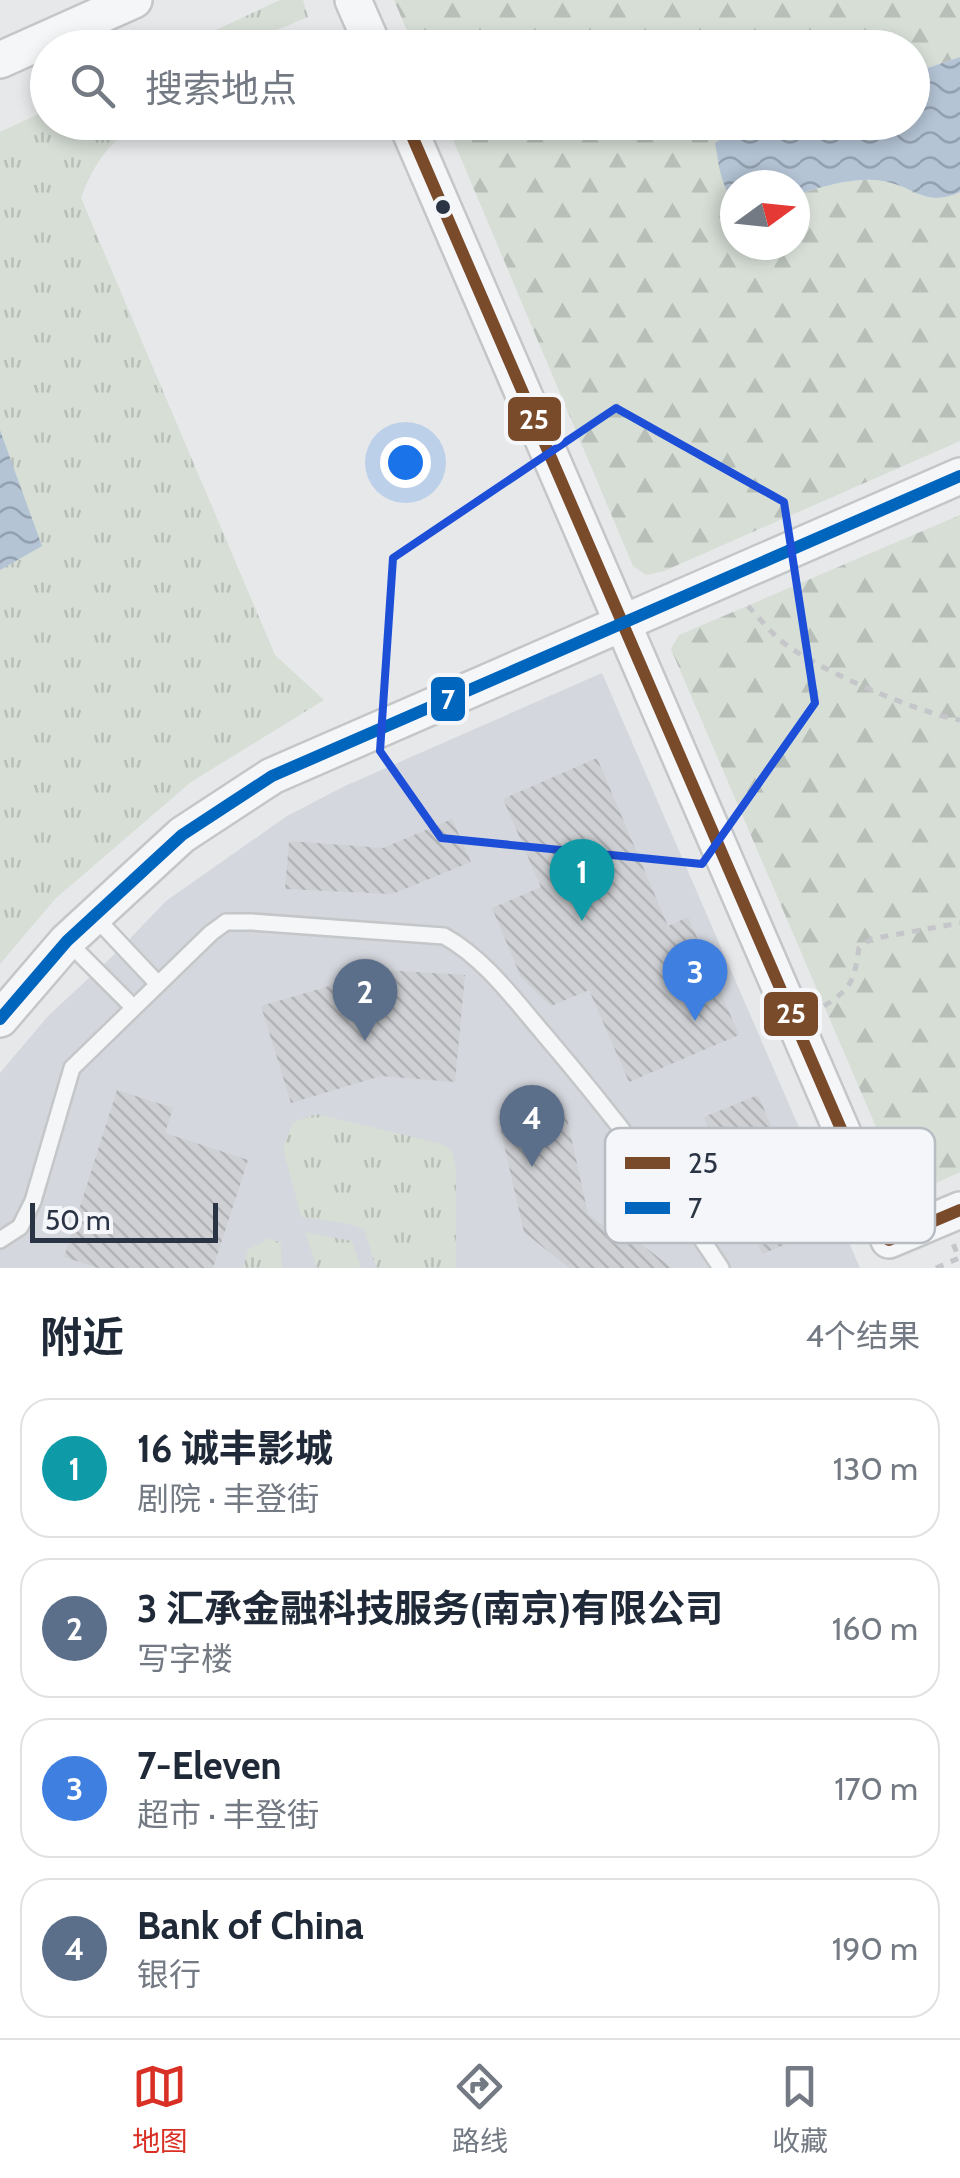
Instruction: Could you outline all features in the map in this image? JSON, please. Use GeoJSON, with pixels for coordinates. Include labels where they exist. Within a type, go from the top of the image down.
{"type":"FeatureCollection","features":[{"type":"Feature","properties":{"kind":"street"},"geometry":{"type":"LineString","coordinates":[[67,30],[134,0]]}},
{"type":"Feature","properties":{"kind":"street"},"geometry":{"type":"LineString","coordinates":[[353,0],[366,30]]}},
{"type":"Feature","properties":{"kind":"street"},"geometry":{"type":"LineString","coordinates":[[0,60],[30,47]]}},
{"type":"Feature","properties":{"kind":"street"},"geometry":{"type":"LineString","coordinates":[[414,140],[841,1128]]}},
{"type":"Feature","properties":{"kind":"street"},"geometry":{"type":"LineString","coordinates":[[0,1019],[67,941],[182,835],[272,776],[960,476]]}},
{"type":"Feature","properties":{"kind":"lane"},"geometry":{"type":"LineString","coordinates":[[93,915],[158,983]]}},
{"type":"Feature","properties":{"kind":"lane"},"geometry":{"type":"LineString","coordinates":[[0,1240],[20,1227],[33,1201],[72,1068],[226,922],[444,936],[464,947],[506,990],[622,1128]]}},
{"type":"Feature","properties":{"kind":"lane"},"geometry":{"type":"LineString","coordinates":[[67,941],[134,1007]]}},
{"type":"Feature","properties":{"kind":"lane"},"geometry":{"type":"LineString","coordinates":[[705,1243],[721,1268]]}},
{"type":"Feature","properties":{"kind":"path"},"geometry":{"type":"LineString","coordinates":[[748,606],[782,642],[836,673],[904,703],[959,721]]}},
{"type":"Feature","properties":{"kind":"path"},"geometry":{"type":"LineString","coordinates":[[824,1006],[846,992],[856,970],[859,948],[871,939],[960,923]]}},
{"type":"Feature","properties":{"kind":"path"},"geometry":{"type":"LineString","coordinates":[[936,1268],[959,1258],[954,1222]]}},
{"type":"Feature","properties":{"kind":"highlighted area"},"geometry":{"type":"Polygon","coordinates":[[[616,408],[784,502],[815,703],[702,864],[441,838],[380,751],[393,558],[616,408]]]}},
{"type":"Feature","properties":{"kind":"shaded area"},"geometry":{"type":"Polygon","coordinates":[[[602,673],[799,1128],[605,1128],[605,1243],[849,1243],[860,1268],[0,1268],[0,1073],[48,1016],[166,901],[287,816],[345,786],[602,673]]]}},
{"type":"Feature","properties":{"kind":"green space"},"geometry":{"type":"Polygon","coordinates":[[[280,0],[303,0],[308,17],[277,30],[216,30],[280,0]]]}},
{"type":"Feature","properties":{"kind":"green space"},"geometry":{"type":"Polygon","coordinates":[[[394,0],[960,0],[960,57],[930,67],[930,30],[407,30],[394,0]]]}},
{"type":"Feature","properties":{"kind":"green space"},"geometry":{"type":"Polygon","coordinates":[[[30,118],[30,140],[118,140],[103,155],[81,198],[275,655],[324,700],[191,782],[55,899],[0,964],[0,132],[30,118]]]}},
{"type":"Feature","properties":{"kind":"green space"},"geometry":{"type":"Polygon","coordinates":[[[453,140],[735,140],[733,170],[720,170],[720,260],[810,260],[810,191],[872,180],[929,197],[960,192],[960,441],[664,571],[646,575],[633,566],[453,140]]]}},
{"type":"Feature","properties":{"kind":"green space"},"geometry":{"type":"Polygon","coordinates":[[[960,515],[960,1172],[935,1184],[935,1128],[877,1128],[671,649],[679,635],[960,515]]]}},
{"type":"Feature","properties":{"kind":"green space"},"geometry":{"type":"Polygon","coordinates":[[[317,1114],[442,1144],[452,1151],[456,1167],[456,1268],[376,1268],[364,1229],[301,1217],[283,1148],[293,1122],[317,1114]]]}},
{"type":"Feature","properties":{"kind":"green space"},"geometry":{"type":"Polygon","coordinates":[[[305,1232],[352,1241],[361,1268],[317,1268],[305,1232]]]}},
{"type":"Feature","properties":{"kind":"green space"},"geometry":{"type":"Polygon","coordinates":[[[269,1238],[281,1243],[282,1268],[243,1268],[248,1250],[269,1238]]]}},
{"type":"Feature","properties":{"kind":"water"},"geometry":{"type":"Polygon","coordinates":[[[960,57],[960,192],[929,197],[883,181],[861,180],[810,191],[810,170],[720,170],[715,143],[720,140],[930,140],[930,67],[960,57]]]}},
{"type":"Feature","properties":{"kind":"water"},"geometry":{"type":"Polygon","coordinates":[[[0,430],[42,546],[0,570],[0,430]]]}},
{"type":"Feature","properties":{"kind":"building"},"geometry":{"type":"Polygon","coordinates":[[[597,758],[668,926],[688,917],[739,1035],[629,1082],[589,990],[551,1006],[521,977],[492,908],[541,887],[503,799],[597,758]]]}},
{"type":"Feature","properties":{"kind":"building"},"geometry":{"type":"Polygon","coordinates":[[[452,819],[471,862],[392,894],[285,889],[289,841],[383,848],[452,819]]]}},
{"type":"Feature","properties":{"kind":"building"},"geometry":{"type":"Polygon","coordinates":[[[384,970],[465,975],[455,1082],[381,1076],[291,1103],[261,1006],[384,970]]]}},
{"type":"Feature","properties":{"kind":"building"},"geometry":{"type":"Polygon","coordinates":[[[117,1090],[173,1108],[165,1133],[248,1160],[213,1268],[98,1268],[64,1257],[117,1090]]]}},
{"type":"Feature","properties":{"kind":"building"},"geometry":{"type":"Polygon","coordinates":[[[758,1095],[772,1128],[709,1128],[704,1117],[758,1095]]]}},
{"type":"Feature","properties":{"kind":"building"},"geometry":{"type":"Polygon","coordinates":[[[565,1109],[588,1214],[605,1227],[605,1243],[640,1243],[672,1268],[569,1268],[524,1232],[499,1123],[565,1109]]]}},
{"type":"Feature","properties":{"kind":"building"},"geometry":{"type":"Polygon","coordinates":[[[757,1243],[789,1243],[762,1254],[757,1243]]]}},
{"type":"Feature","properties":{"kind":"transit line","name":"25"},"geometry":{"type":"LineString","coordinates":[[414,140],[841,1128]]}},
{"type":"Feature","properties":{"kind":"transit line","name":"7"},"geometry":{"type":"LineString","coordinates":[[0,1019],[67,941],[182,835],[272,776],[960,476]]}},
{"type":"Feature","properties":{"kind":"transit line","name":"25"},"geometry":{"type":"LineString","coordinates":[[935,1221],[960,1210]]}},
{"type":"Feature","properties":{"kind":"place","name":"16 诚丰影城"},"geometry":{"type":"Point","coordinates":[582,921]}},
{"type":"Feature","properties":{"kind":"place","name":"7-Eleven"},"geometry":{"type":"Point","coordinates":[695,1021]}},
{"type":"Feature","properties":{"kind":"place","name":"3 汇承金融科技服务(南京)有限公司"},"geometry":{"type":"Point","coordinates":[365,1041]}},
{"type":"Feature","properties":{"kind":"place","name":"Bank of China"},"geometry":{"type":"Point","coordinates":[532,1167]}}]}
